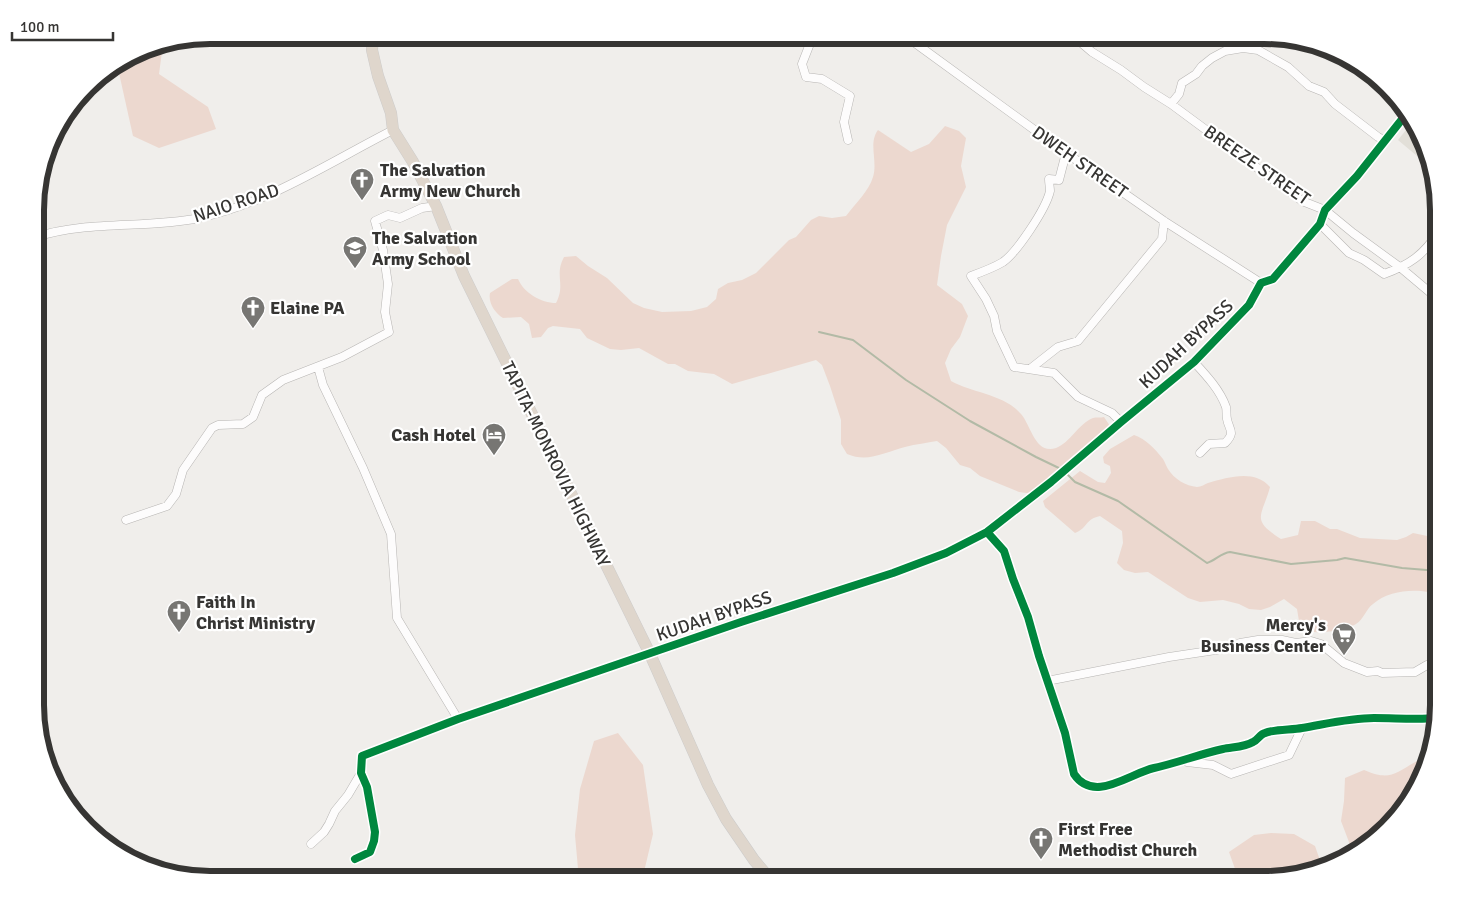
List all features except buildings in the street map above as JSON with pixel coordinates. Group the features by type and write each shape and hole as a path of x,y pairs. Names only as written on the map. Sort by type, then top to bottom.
{"highway":[{"name":"TAPITA-MONROVIA HIGHWAY","path":"372,44 378,76 391,113 393,130 413,162 436,206 464,276 650,654 712,794 748,852 764,871"}],"street":[{"path":"810,44 802,64 806,77 822,79 850,96 844,122 848,140"},
{"name":"DWEH STREET","path":"916,44 1066,153 1261,283"},
{"name":"BREEZE STREET","path":"1083,44 1171,104 1302,201 1325,210 1430,292"},
{"path":"1171,104 1179,94 1182,83 1196,74 1212,58 1225,51 1243,48 1258,50 1288,67 1309,86 1324,92 1335,104 1384,140"},
{"name":"KUDAH BYPASS","path":"361,773 362,756 458,719 741,622 910,567 946,553 987,532 1062,473 1194,362 1249,305 1261,283 1273,279 1320,224 1325,210 1358,176 1403,118"},
{"name":"NAIO ROAD","path":"44,235 71,229 174,221 201,217 259,199 393,130"},
{"path":"1066,153 1059,180 1049,179 1050,190 1030,230 1004,261 971,276 986,299 994,316 997,331 1014,367 1054,373 1078,397 1112,413 1121,422"},
{"path":"126,520 167,506 176,494 183,470 212,428 218,425 243,424 253,416 262,395 283,380 342,357 389,332 385,312 388,284 376,221 388,215 400,218 422,208 436,206"},
{"path":"1030,369 1058,348 1078,341 1162,239 1164,220"},
{"path":"1320,224 1349,253 1364,260 1384,274 1401,268 1420,256 1430,244"},
{"path":"1194,362 1220,395 1227,408 1227,420 1231,429 1230,438 1225,443 1209,444 1200,453"},
{"path":"318,367 323,385 359,460 391,534 397,618 458,719"},
{"path":"987,532 1004,551 1028,617 1038,656 1065,733 1074,774 1078,780 1087,784 1107,786 1121,782 1146,770 1182,762 1221,749 1254,742 1264,733 1372,718 1430,719"},
{"path":"1047,681 1169,657 1229,648 1240,643 1258,640 1282,640 1296,643 1311,641 1321,644 1344,663 1367,672 1378,671 1382,674 1415,672 1430,664"},
{"path":"1182,762 1213,765 1231,774 1241,772 1289,755 1302,728"},
{"path":"311,844 324,832 335,811 348,795 361,773"},
{"path":"356,859 370,852 375,832 367,787 361,773"}],"shaded area":[{"path":"162,51 159,74 208,107 216,129 159,148 133,136 119,71 136,61"},
{"path":"945,126 959,131 966,138 961,166 966,187 947,225 937,285 962,304 968,316 960,337 951,349 945,363 951,381 997,398 1014,407 1025,419 1038,443 1049,449 1056,448 1066,442 1083,424 1093,418 1104,417 1110,426 1107,434 1034,494 1019,492 980,476 970,468 960,465 946,448 937,441 909,446 876,456 862,457 847,454 841,444 841,420 830,386 822,365 816,360 732,384 714,374 688,371 675,364 668,364 639,348 610,349 587,338 580,329 553,326 548,328 541,337 532,338 529,324 521,317 503,318 495,311 491,304 490,293 512,279 518,279 524,289 539,299 556,303 560,290 561,264 564,257 576,256 607,278 633,303 644,308 662,312 691,311 707,307 716,299 718,289 728,283 742,280 756,273 789,240 796,237 811,220 819,216 832,218 846,216 865,192 873,177 873,146 878,130 911,152 929,144"},
{"path":"1408,127 1423,161 1398,140"},
{"path":"1134,435 1142,439 1157,452 1174,476 1193,486 1198,487 1241,476 1249,476 1264,481 1270,487 1262,511 1262,522 1265,527 1281,539 1298,535 1301,521 1315,521 1330,529 1337,529 1360,538 1397,540 1413,533 1430,537 1430,595 1428,592 1407,591 1386,596 1373,604 1356,624 1334,631 1315,632 1299,621 1297,609 1284,599 1261,610 1249,609 1223,600 1200,602 1188,598 1148,572 1135,573 1124,570 1117,563 1123,543 1122,531 1100,516 1089,521 1082,529 1075,533 1045,507 1043,501 1080,471 1098,482 1105,483 1111,473 1110,466 1104,463 1103,457 1110,449"},
{"path":"618,733 643,765 653,834 644,871 578,871 575,835 580,789 594,741"},
{"path":"1417,761 1420,762 1402,798 1389,815 1366,837 1351,847 1341,821 1345,778 1364,770 1386,775 1403,769"},
{"path":"1271,833 1294,834 1315,846 1320,862 1308,866 1276,871 1236,871 1229,852 1254,835"}],"waterway":[{"path":"819,332 853,340 906,380 970,421 1063,470"},
{"path":"1066,473 1075,482 1118,501 1207,563 1230,552 1291,564 1345,558 1402,568 1430,570"}],"cycle path":[{"path":"355,859 370,852 375,832 367,787 361,773 362,756 458,719 741,622 893,573 946,553 987,532 1051,482 1194,362 1249,305 1261,283 1273,279 1320,224 1325,210 1357,176 1403,118"},
{"path":"987,532 1004,551 1028,617 1065,733 1074,774 1082,783 1102,787 1154,768 1214,751 1246,745 1255,741 1263,734 1273,731 1298,729 1365,718 1430,718"}],"place":[{"name":"The Salvation Army New Church","path":"362,201"},
{"name":"The Salvation Army School","path":"355,269"},
{"name":"Elaine PA","path":"253,329"},
{"name":"Cash Hotel","path":"494,456"},
{"name":"Faith In Christ Ministry","path":"179,633"},
{"name":"Mercy's Business Center","path":"1344,656"},
{"name":"First Free Methodist Church","path":"1041,860"}]}
